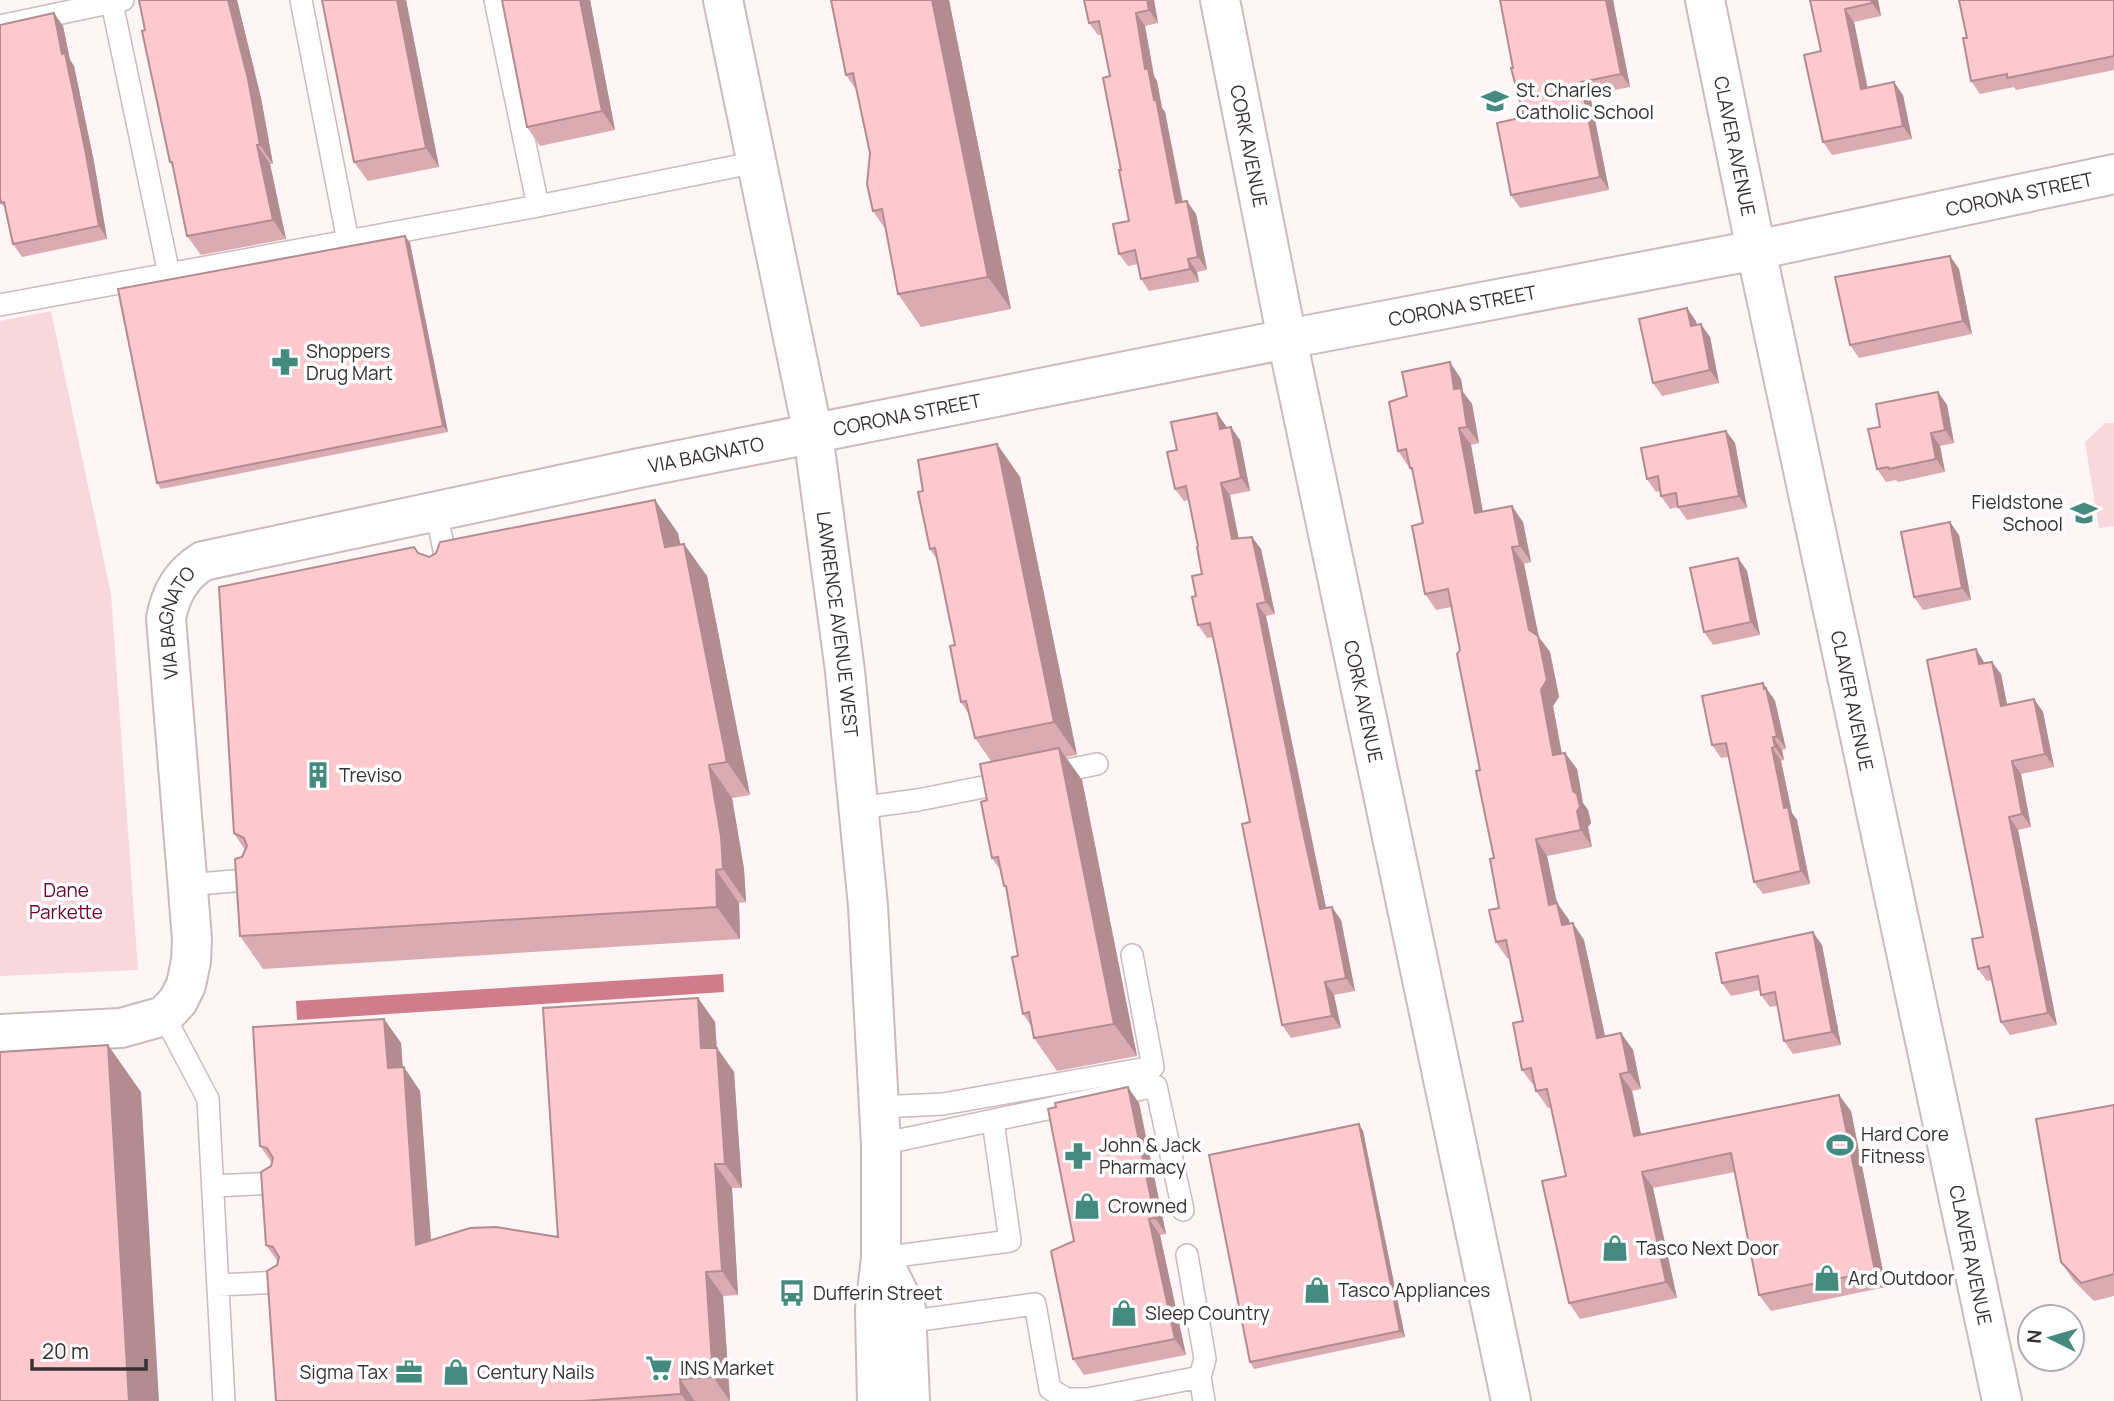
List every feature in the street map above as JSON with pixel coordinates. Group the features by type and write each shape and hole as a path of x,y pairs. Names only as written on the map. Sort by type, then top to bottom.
{"street":[{"name":"LAWRENCE AVENUE WEST","path":"723,0 813,434 845,671 867,906 880,1125 881,1258 876,1310 877,1401"},
{"name":"CORK AVENUE","path":"1220,0 1287,339 1511,1401"},
{"name":"CLAVER AVENUE","path":"1705,0 1756,250 2003,1401"},
{"name":"CORONA STREET","path":"813,434 1287,339 1756,250 2114,174"},
{"name":"VIA BAGNATO","path":"164,1016 178,1001 186,985 191,961 192,939 166,618 169,603 181,580 191,569 203,561 217,557 813,434"},
{"path":"0,1034 121,1028 164,1016"},
{"name":"LAWRENCE AVENUE WEST","path":"881,1258 906,1308 910,1401"}],"lane":[{"path":"301,0 348,241"},
{"path":"495,0 538,206"},
{"path":"0,26 119,1 169,274"},
{"path":"0,305 538,206 757,162"},
{"path":"436,510 450,578"},
{"path":"858,808 918,800 1097,764"},
{"path":"187,885 257,879"},
{"path":"880,1125 943,1104 1153,1067 1132,955"},
{"path":"164,1016 208,1099 225,1401"},
{"path":"880,1125 993,1121 1156,1086 1183,1210"},
{"path":"881,1258 1010,1241 993,1121"},
{"path":"213,1186 277,1183"},
{"path":"1187,1255 1205,1359 1200,1377 1204,1401"},
{"path":"218,1285 283,1282"},
{"path":"906,1322 1035,1304 1050,1389 1067,1399 1088,1399 1200,1377"}],"green space":[{"name":"Dane Parkette","path":"51,311 111,594 138,970 0,976 0,321"},
{"path":"2105,423 2114,423 2114,526 2099,528 2085,442"}],"shaded area":[{"path":"723,974 724,992 297,1020 296,1001"}],"building":[{"path":"139,0 228,0 248,79 260,145 257,145 273,220 187,236 142,31 145,30"},
{"path":"322,0 397,0 426,148 354,162"},
{"path":"502,0 580,0 602,111 527,127"},
{"path":"831,0 932,0 988,277 898,294 882,209 873,211 867,184 870,153 853,73 846,75"},
{"path":"1084,0 1147,0 1149,10 1136,13 1145,69 1148,68 1154,100 1156,99 1176,203 1187,201 1198,257 1188,259 1190,269 1141,279 1135,250 1119,254 1113,224 1129,221 1103,78 1110,76 1099,21 1089,23"},
{"name":"St. Charles Catholic School","path":"1500,0 1606,0 1621,74 1581,82 1600,177 1511,195 1497,123 1524,117 1511,68"},
{"path":"1810,0 1871,0 1872,3 1845,9 1861,89 1894,82 1903,126 1823,142 1804,55 1821,51"},
{"path":"1959,0 2114,0 2114,56 2007,78 2007,74 1971,81 1963,38 1967,38"},
{"path":"54,13 62,54 65,53 99,226 13,244 4,202 1,203 0,197 0,25"},
{"name":"Shoppers Drug Mart","path":"405,236 443,426 157,483 118,289"},
{"path":"1950,256 1963,321 1850,345 1835,277"},
{"path":"1687,308 1691,326 1701,324 1710,370 1653,383 1639,319"},
{"path":"1450,362 1454,389 1461,388 1467,427 1459,428 1475,513 1512,506 1520,546 1512,547 1529,630 1538,636 1547,680 1541,690 1553,755 1565,753 1573,791 1577,794 1580,807 1577,811 1581,830 1536,839 1549,905 1557,903 1562,925 1573,923 1597,1038 1621,1033 1629,1072 1620,1074 1634,1136 1839,1095 1875,1271 1759,1295 1731,1153 1642,1172 1666,1282 1569,1303 1542,1181 1566,1176 1547,1089 1536,1091 1531,1068 1522,1070 1513,1023 1523,1021 1506,940 1496,942 1489,910 1499,908 1490,859 1494,858 1476,771 1480,770 1457,654 1460,650 1448,589 1425,594 1412,526 1423,523 1406,449 1398,451 1389,402 1407,396 1402,372"},
{"path":"1938,392 1945,430 1931,433 1936,459 1877,469 1868,429 1880,427 1876,404"},
{"path":"1217,413 1220,429 1231,427 1241,478 1221,483 1232,539 1252,537 1266,602 1257,604 1302,827 1320,909 1332,907 1346,978 1325,982 1332,1016 1282,1025 1242,824 1250,822 1219,665 1210,623 1198,625 1192,597 1196,596 1192,576 1202,574 1186,486 1175,489 1167,452 1177,450 1171,422"},
{"path":"1726,431 1739,496 1678,507 1676,493 1661,496 1658,476 1647,479 1641,448"},
{"path":"997,444 1054,722 975,738 966,701 961,702 950,646 955,645 935,548 930,549 918,492 923,491 918,460"},
{"path":"655,500 665,547 684,544 727,762 709,765 721,836 723,869 716,870 717,907 240,936 235,859 242,857 247,846 244,838 234,833 219,587 414,547 418,553 429,557 436,553 440,542"},
{"path":"1950,522 1962,588 1914,597 1901,532"},
{"path":"1738,558 1751,622 1704,632 1690,568"},
{"path":"1976,649 1979,664 1992,662 2001,706 2034,699 2045,754 2012,761 2022,814 2009,817 2048,1013 2001,1022 1989,966 1978,969 1972,939 1983,937 1927,660"},
{"path":"1763,683 1777,737 1773,737 1775,747 1772,748 1784,808 1788,807 1801,871 1754,882 1726,743 1712,745 1702,696"},
{"path":"1059,748 1114,1024 1034,1038 1029,1012 1023,1014 1012,957 1018,956 1006,886 998,857 992,858 981,802 987,800 980,764"},
{"path":"1813,932 1832,1032 1784,1041 1775,992 1761,995 1758,976 1722,983 1716,953"},
{"path":"698,998 701,1048 717,1048 725,1164 715,1164 722,1271 706,1272 713,1377 680,1379 681,1394 582,1401 276,1401 267,1271 277,1265 279,1257 273,1247 266,1245 261,1172 271,1166 273,1158 267,1148 260,1146 253,1027 384,1019 388,1068 404,1067 416,1245 470,1228 496,1227 558,1237 543,1008"},
{"path":"108,1045 129,1401 0,1401 0,1052"},
{"path":"1128,1087 1155,1218 1149,1219 1175,1339 1073,1359 1051,1251 1074,1241 1048,1109 1056,1107 1055,1103"},
{"path":"2114,1105 2114,1274 2081,1283 2061,1262 2036,1119"},
{"name":"Tasco Appliances","path":"1359,1124 1400,1331 1250,1362 1209,1155"}],"place":[{"name":"St. Charles Catholic School","path":"1495,101"},
{"name":"Shoppers Drug Mart","path":"285,362"},
{"name":"Fieldstone School","path":"2084,513"},
{"name":"Treviso","path":"318,775"},
{"name":"Hard Core Fitness","path":"1840,1145"},
{"name":"John & Jack Pharmacy","path":"1078,1156"},
{"name":"Crowned","path":"1087,1206"},
{"name":"Tasco Next Door","path":"1615,1248"},
{"name":"Ard Outdoor","path":"1827,1278"},
{"name":"Tasco Appliances","path":"1317,1290"},
{"name":"Dufferin Street","path":"792,1293"},
{"name":"Sleep Country","path":"1124,1313"},
{"name":"INS Market","path":"659,1368"},
{"name":"Sigma Tax","path":"409,1372"},
{"name":"Century Nails","path":"456,1372"}]}
